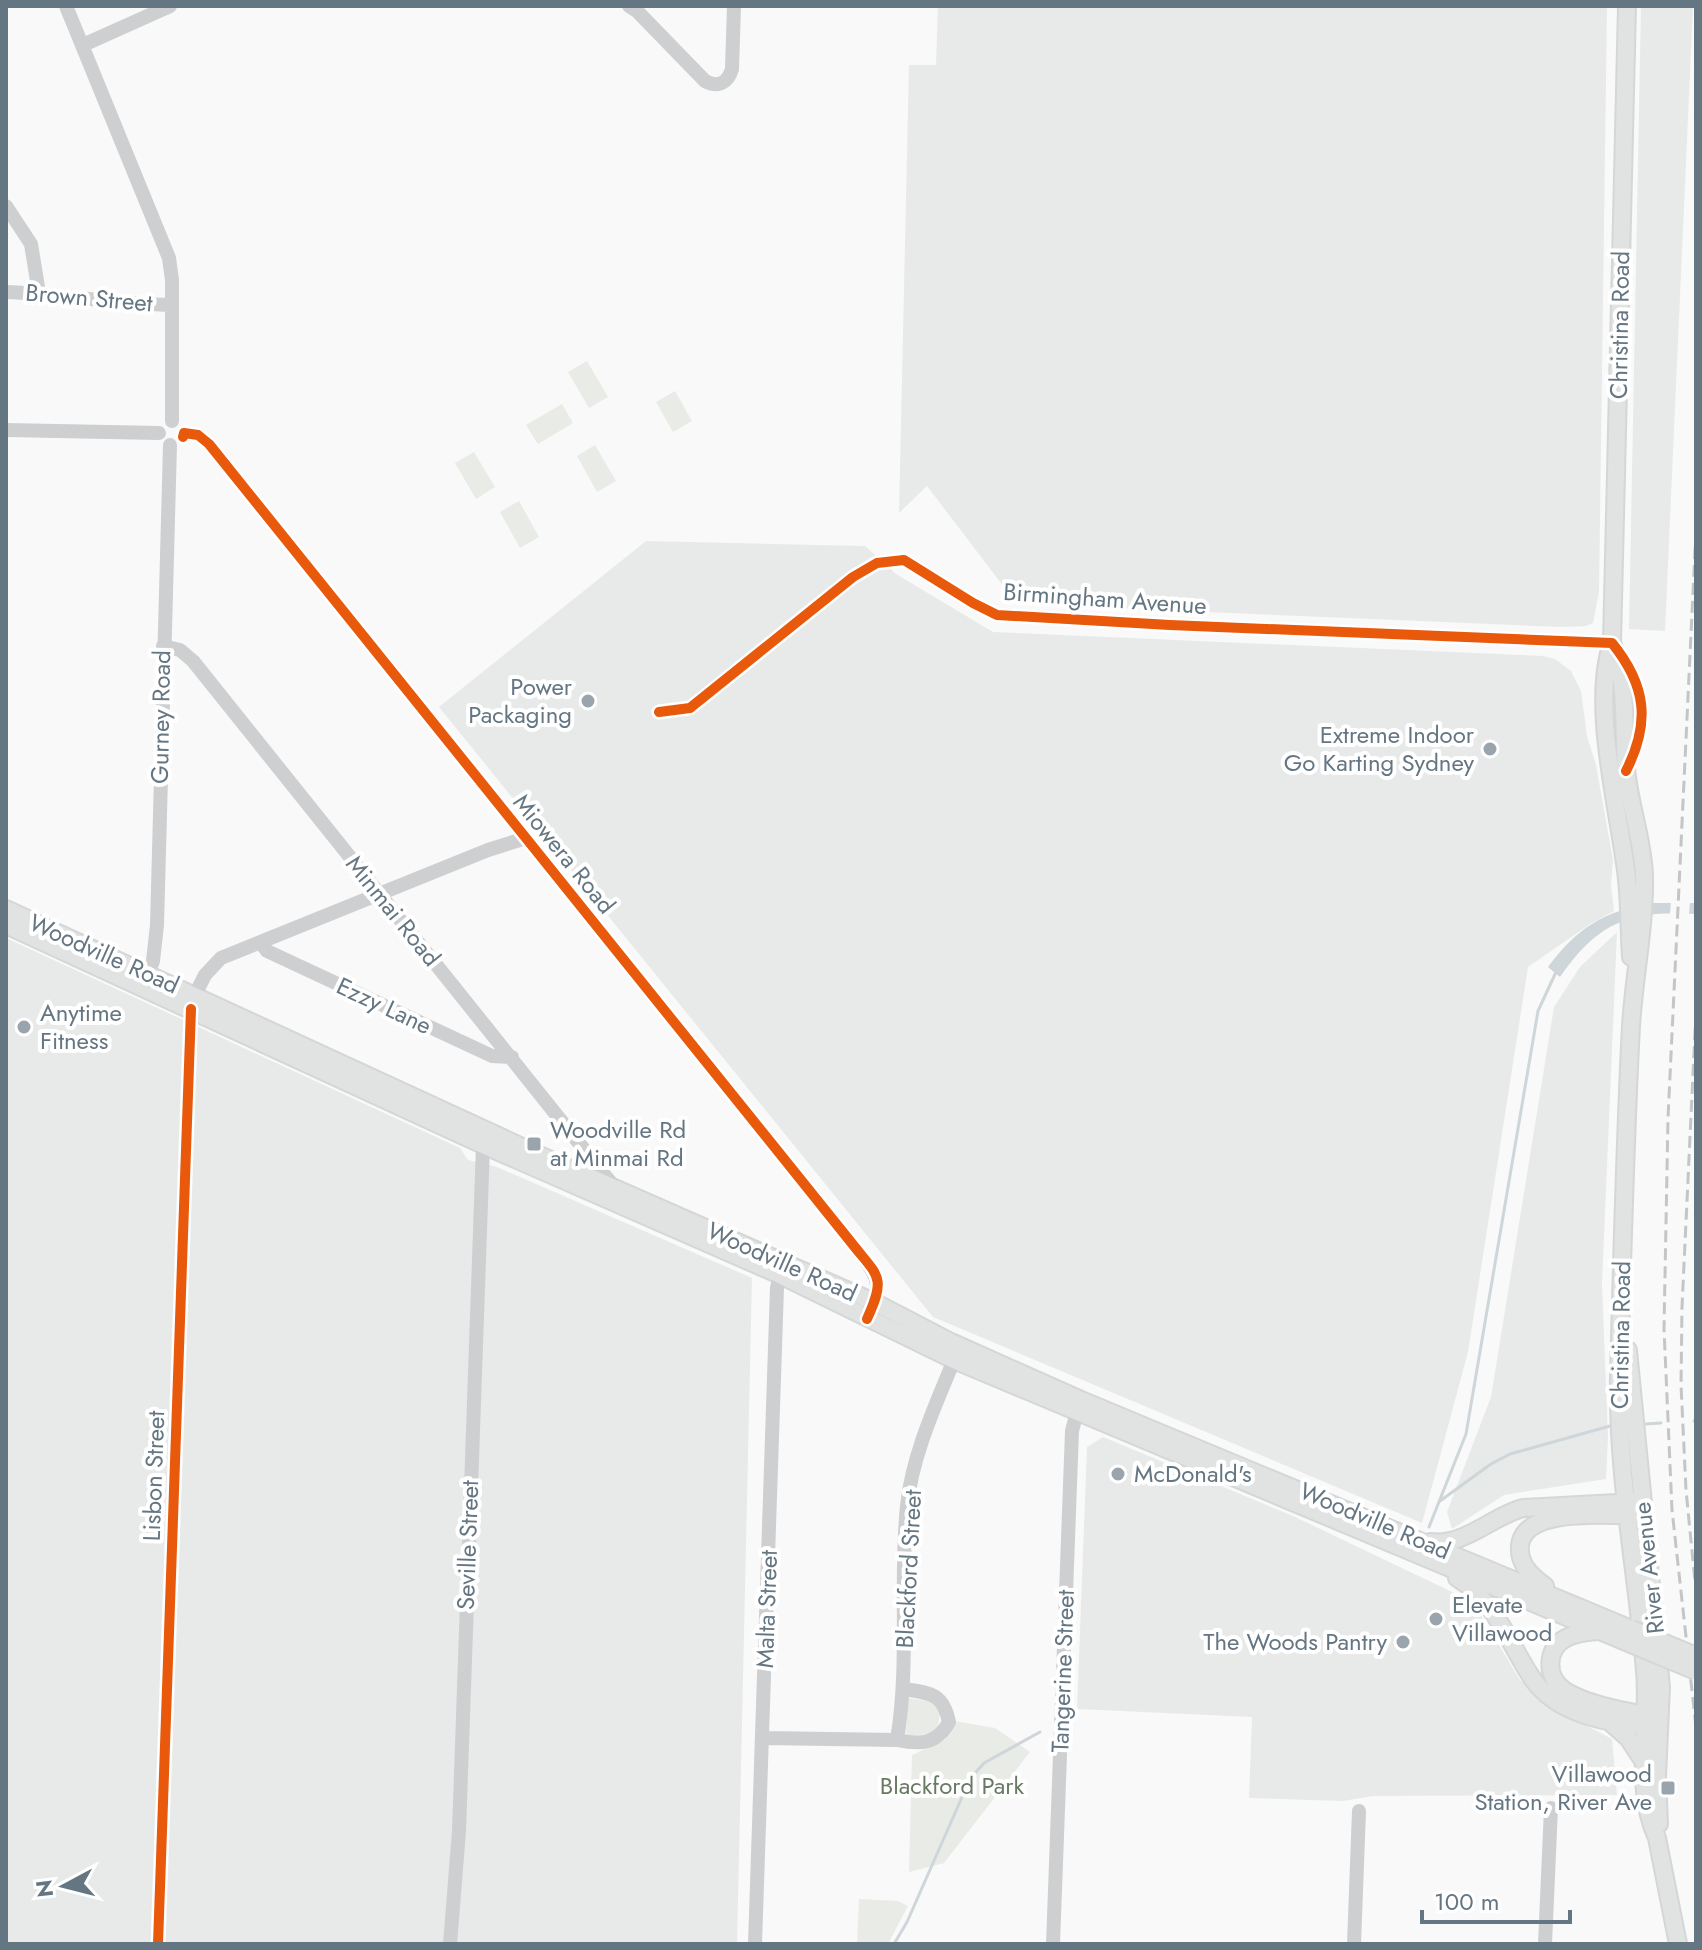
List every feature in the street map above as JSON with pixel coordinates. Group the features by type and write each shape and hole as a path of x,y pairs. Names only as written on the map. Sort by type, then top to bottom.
{"main road":[{"name":"Christina Road","path":"1627,6 1612,643 1605,663 1610,760 1627,876 1636,902"},
{"name":"Christina Road","path":"1612,643 1620,662 1626,771 1644,874 1636,902 1619,1380 1634,1508 1645,1673"},
{"name":"Woodville Road","path":"6,909 193,1002 876,1303 1078,1406"},
{"name":"Woodville Road","path":"6,925 145,980"},
{"name":"Woodville Road","path":"193,1002 483,1145 780,1275 954,1360 1078,1406 1421,1549 1598,1630 1696,1656"},
{"path":"1421,1549 1458,1539 1511,1511 1523,1508 1634,1508"},
{"path":"1566,1601 1540,1583 1525,1567 1520,1549 1526,1532 1550,1518 1634,1508"},
{"name":"River Avenue","path":"1634,1508 1660,1672 1654,1722 1644,1763 1648,1817 1657,1838 1678,1944"},
{"name":"Woodville Road","path":"1421,1549 1566,1601 1696,1671"},
{"path":"1421,1549 1487,1603 1530,1676 1550,1698 1565,1707 1612,1724 1628,1738 1644,1763"},
{"path":"1598,1630 1563,1639 1552,1653 1550,1669 1553,1679 1567,1692 1654,1722"},
{"path":"1609,1706 1625,1702 1635,1695 1645,1673"},
{"name":"River Avenue","path":"1645,1673 1658,1765 1657,1838"},
{"path":"1612,1724 1654,1722"}],"street":[{"path":"66,6 169,258 172,421"},
{"path":"83,45 170,6"},
{"path":"636,8 705,81 718,85 730,77 734,6"},
{"path":"6,206 31,244 39,293"},
{"name":"Brown Street","path":"6,292 123,304 172,305"},
{"path":"172,421 179,423 184,433 178,444 170,445 163,442 159,433 164,423 172,421"},
{"path":"6,430 159,433"},
{"name":"Miowera Road","path":"184,433 198,435 209,444 878,1277 876,1303"},
{"name":"Gurney Road","path":"145,980 153,961 157,925 170,445"},
{"name":"Birmingham Avenue","path":"659,712 690,708 853,577 877,563 904,560 997,615 1612,643"},
{"name":"Minmai Road","path":"163,646 180,650 193,661 615,1188"},
{"path":"193,1002 205,975 221,958 488,850 526,838"},
{"name":"Ezzy Lane","path":"261,943 267,951 492,1056 512,1057"},
{"name":"Lisbon Street","path":"158,1944 193,1002"},
{"name":"Seville Street","path":"450,1944 459,1831 483,1145"},
{"name":"Malta Street","path":"755,1944 777,1288 780,1275"},
{"path":"867,1319 876,1303"},
{"name":"Blackford Street","path":"897,1740 904,1689 907,1504 923,1437 954,1360"},
{"name":"Tangerine Street","path":"1053,1944 1070,1472 1072,1431 1078,1406"},
{"path":"763,1738 897,1740 915,1744 932,1740 943,1733 949,1722 946,1706 936,1696 904,1689"},
{"path":"1545,1944 1551,1808"},
{"path":"1354,1944 1359,1811"}],"shaded area":[{"path":"938,6 1607,6 1599,592 1593,623 1561,627 1017,604 927,486 899,513 909,65 936,65"},
{"path":"1641,6 1693,6 1665,631 1629,629"},
{"path":"646,541 865,546 896,574 993,632 1543,656 1555,659 1571,671 1581,691 1587,736 1596,765 1613,860 1611,885 1614,911 1528,967 1468,1352 1422,1523 933,1317 439,707"},
{"path":"1652,903 1696,903 1696,914 1652,914 1618,923 1588,943 1560,977 1548,967 1570,942 1593,923 1620,911"},
{"path":"1617,932 1602,1284 1608,1438 1606,1479 1504,1495 1452,1529 1447,1512 1491,1397 1554,1007 1580,967"},
{"path":"6,938 460,1148 468,1160 497,1167 752,1278 737,1944 6,1944"},
{"path":"1103,1437 1293,1516 1473,1602 1520,1680 1556,1710 1612,1739 1617,1795 1373,1796 1343,1801 1249,1798 1252,1717 1077,1709 1087,1447"}],"green space":[{"path":"587,361 608,397 589,408 568,372"},
{"path":"675,391 692,421 673,432 656,402"},
{"path":"562,404 573,423 538,444 526,425"},
{"path":"595,445 616,481 597,492 577,456"},
{"path":"474,452 495,487 476,499 455,463"},
{"path":"519,501 539,537 520,548 500,512"},
{"path":"908,1698 933,1702 940,1713 938,1727 930,1734 906,1736"},
{"name":"Blackford Park","path":"954,1721 995,1728 1030,1752 944,1863 909,1872 912,1755 945,1740"},
{"path":"859,1899 898,1901 908,1906 888,1944 857,1944"}],"pier":[{"path":"1671,900 1690,901 1689,915 1670,914"}],"waterway":[{"path":"1429,1527 1466,1434 1538,1011 1556,972"},
{"path":"1646,1424 1661,1423"},
{"path":"1440,1501 1510,1454 1610,1426"},
{"path":"894,1944 907,1922 970,1779 984,1763 1040,1732"}],"railway":[{"path":"1696,529 1668,1118 1664,1329 1672,1510 1696,1727"},
{"path":"1696,1010 1681,1385 1686,1490 1696,1592"}],"cycle path":[{"path":"183,437 184,433 198,435 209,444 867,1262 878,1284 867,1319"},
{"path":"659,712 690,708 853,577 877,563 904,560 997,615 1612,643 1632,674 1641,704 1639,736 1626,771"},
{"path":"158,1944 191,1009"}],"place":[{"name":"Power Packaging","path":"588,701"},
{"name":"Extreme Indoor Go Karting Sydney","path":"1490,749"},
{"name":"Anytime Fitness","path":"24,1027"},
{"name":"Woodville Rd at Minmai Rd","path":"534,1144"},
{"name":"McDonald's","path":"1118,1474"},
{"name":"Elevate Villawood","path":"1436,1619"},
{"name":"The Woods Pantry","path":"1403,1642"},
{"name":"Villawood Station, River Ave","path":"1668,1788"}]}
